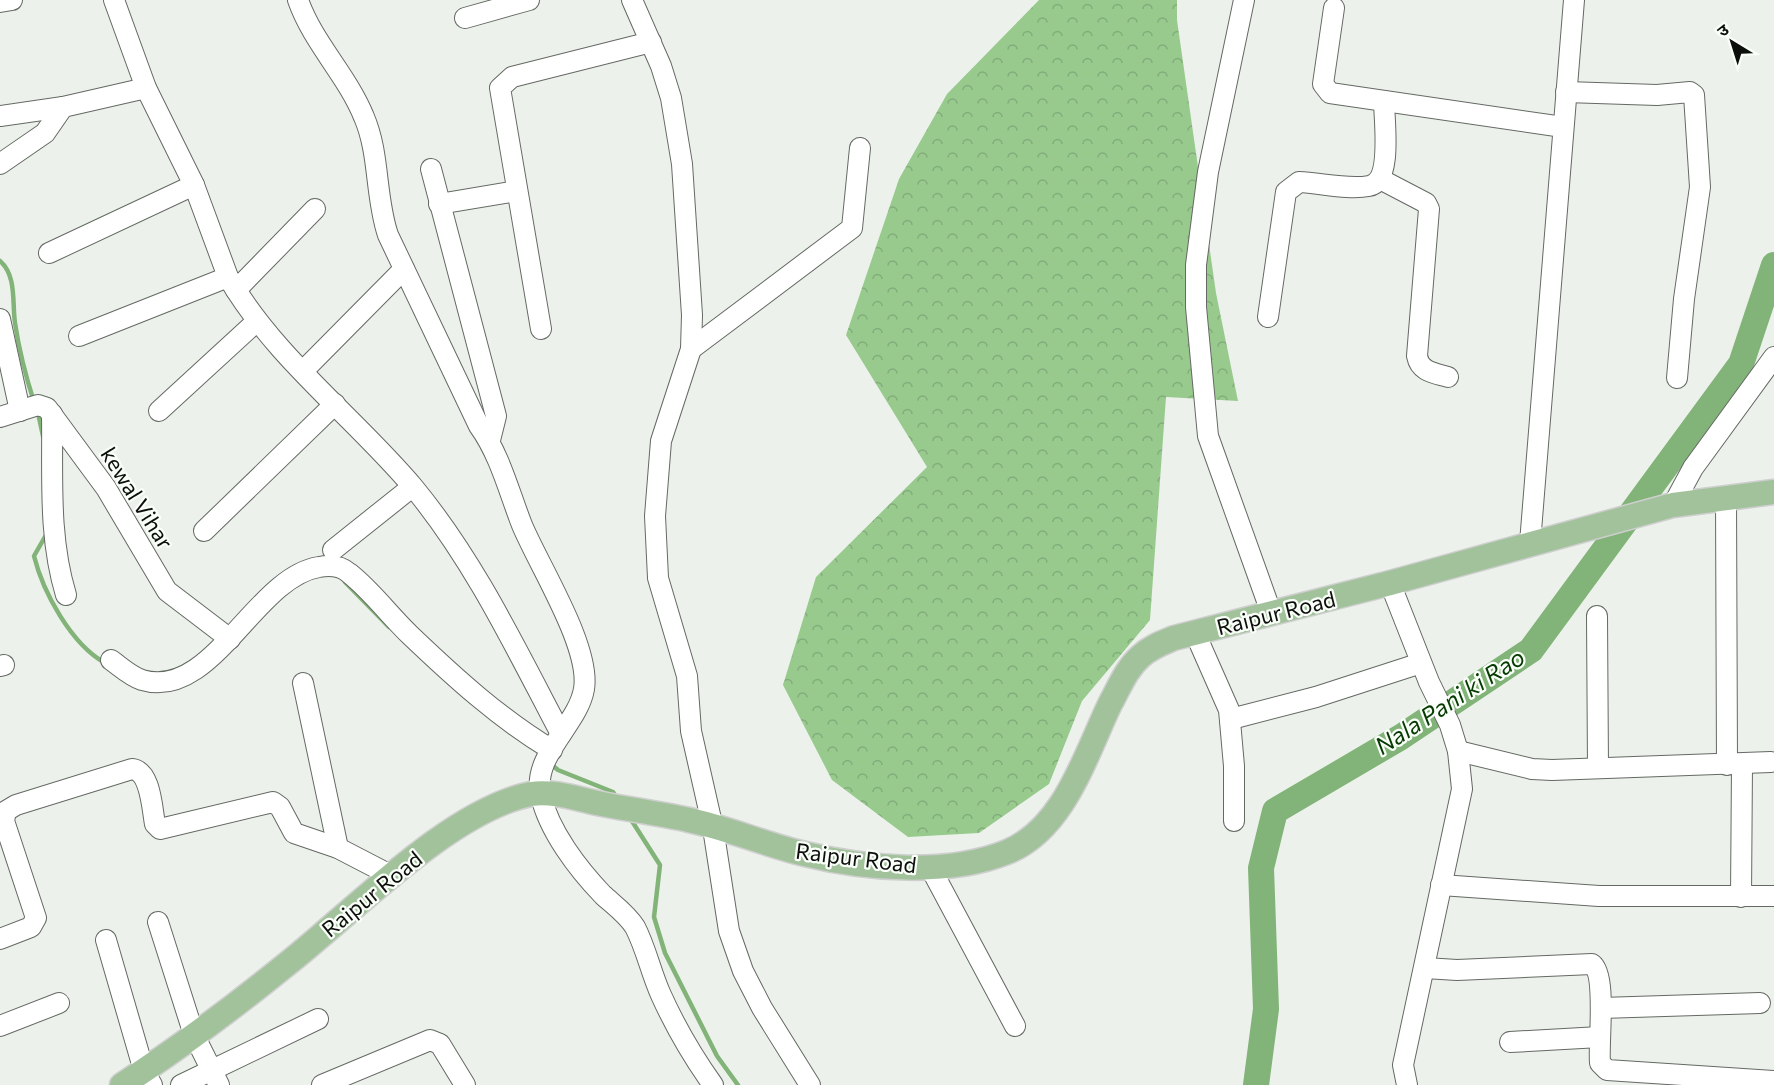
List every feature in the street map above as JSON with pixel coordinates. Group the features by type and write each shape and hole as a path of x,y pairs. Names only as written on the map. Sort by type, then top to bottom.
{"main road":[{"name":"Raipur Road","path":"122,1085 148,1078 194,1035 288,964 392,876 445,836 488,810 514,799 540,793 579,800 703,824 807,855 885,866 930,867 971,863 1006,852 1027,842 1047,825 1062,804 1131,667 1152,647 1195,633 1272,615 1667,507 1726,496 1774,492"}],"street":[{"path":"0,2 12,0"},
{"path":"114,0 146,88 194,185 232,284 257,321 412,486 468,560 551,752"},
{"path":"298,0 312,31 364,117 375,156 384,222 479,426 489,440 523,527 565,614 584,665 584,686 580,707 551,752 540,793 550,819 583,872 635,928 661,996 687,1046 713,1085"},
{"path":"465,18 529,0"},
{"path":"633,0 671,98 682,164 689,241 692,349 660,441 655,516 658,578 687,676 691,731 703,824 729,931 762,1008 810,1085"},
{"path":"1244,0 1208,172 1196,265 1196,307 1208,436 1272,615"},
{"path":"1530,543 1574,0"},
{"path":"1334,8 1325,87 1330,93 1563,128"},
{"path":"541,329 499,93 501,84 512,76 651,42"},
{"path":"0,116 63,107 146,88"},
{"path":"1566,92 1657,95 1690,92 1694,95 1700,188 1684,299 1677,378"},
{"path":"1268,317 1284,202 1289,187 1299,182 1368,186 1380,179 1384,168 1384,101"},
{"path":"0,164 45,134 63,107"},
{"path":"692,349 852,228 860,148"},
{"path":"430,169 495,416 489,440"},
{"path":"1380,179 1426,203 1429,209 1417,356 1419,364 1425,370 1448,377"},
{"path":"49,253 194,185"},
{"path":"439,204 517,191"},
{"path":"79,336 232,284 315,209"},
{"path":"304,370 404,269"},
{"path":"0,319 35,409 55,550 66,595"},
{"path":"159,411 257,321"},
{"path":"1667,507 1774,357"},
{"path":"204,531 335,404"},
{"path":"0,417 35,409"},
{"name":"kewal Vihar","path":"35,409 106,488 167,591 230,639"},
{"path":"333,550 412,486"},
{"path":"1726,496 1741,897"},
{"path":"111,660 142,680 168,680 200,666 230,639 266,599 290,579 320,567 343,569 410,635 489,705 551,752"},
{"path":"1390,583 1429,682 1450,725 1458,751 1461,799 1403,1065 1403,1083"},
{"path":"1597,616 1598,768"},
{"path":"1195,633 1227,704 1231,719 1234,820"},
{"path":"1231,719 1316,697 1421,663"},
{"path":"303,683 338,848"},
{"path":"1458,751 1532,769 1771,762"},
{"path":"0,939 31,927 36,918 4,821 6,811 132,769 138,770 144,777 155,824 160,829 273,802 281,808 294,833 338,848 392,876"},
{"path":"930,867 1015,1026"},
{"path":"1441,885 1599,896 1774,896"},
{"path":"158,922 194,1035 215,1078"},
{"path":"106,940 148,1078"},
{"path":"1425,968 1457,970 1592,964 1598,973 1601,1008 1600,1063 1607,1070 1774,1081"},
{"path":"0,1026 59,1003"},
{"path":"1601,1008 1760,1003"},
{"path":"181,1085 215,1078 318,1019"},
{"path":"1510,1042 1600,1037"},
{"path":"322,1085 430,1040 440,1044 465,1085"}],"green space":[{"path":"1039,0 1177,0 1177,20 1216,293 1238,401 1166,397 1150,620 1082,701 1049,784 979,833 908,837 832,780 783,685 816,577 927,467 846,335 899,179 947,94"}],"waterway":[{"path":"0,261 9,274 13,290 15,323 34,402"},
{"name":"Nala Pani ki Rao","path":"1256,1085 1266,1009 1261,868 1275,811 1401,737 1531,650 1741,364 1774,265"},
{"path":"38,413 43,436"},
{"path":"46,535 34,556 51,601 81,643 105,663"},
{"path":"345,582 389,627"},
{"path":"551,764 558,770 613,792 617,798"},
{"path":"630,818 660,865 654,917 665,953 717,1056 738,1085"}]}
